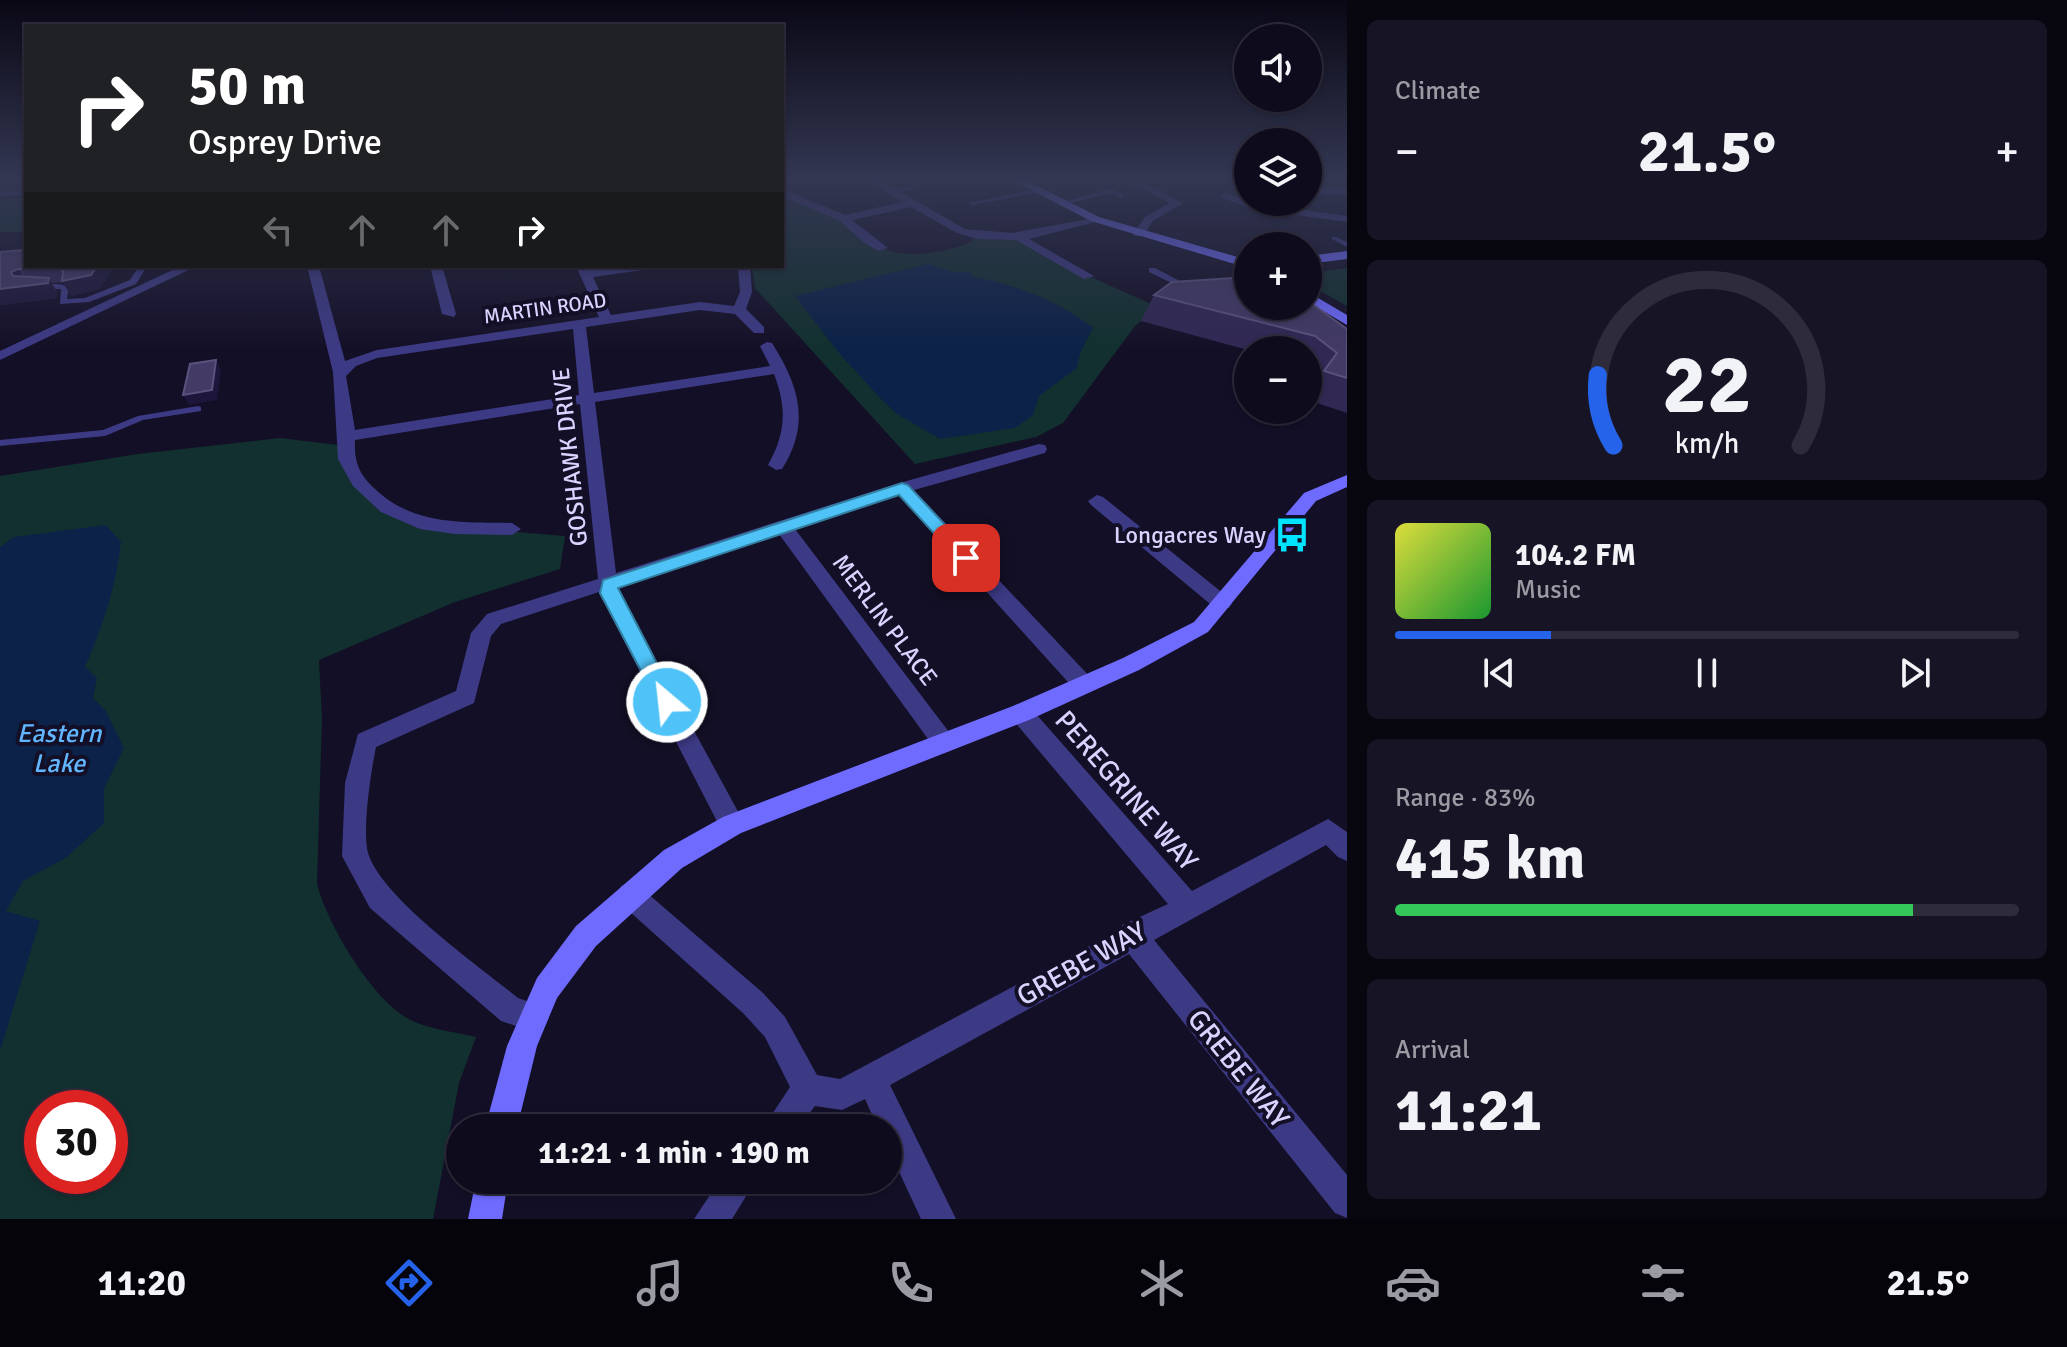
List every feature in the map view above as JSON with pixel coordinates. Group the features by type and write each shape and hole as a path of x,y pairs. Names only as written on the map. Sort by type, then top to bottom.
{"main road":[{"path":"1149,237 1234,260"},
{"path":"1322,258 1347,255"},
{"path":"1322,307 1339,321"},
{"path":"505,1114 522,1046 547,988 586,936 673,859 732,825 1021,713 1201,627 1310,497 1347,480"},
{"path":"485,1219 489,1194"}],"street":[{"path":"864,237 882,248"},
{"path":"988,237 1029,237"},
{"path":"1021,239 1088,276"},
{"path":"0,356 187,268"},
{"path":"437,268 449,314"},
{"path":"607,320 584,270 614,268"},
{"path":"744,268 746,292 739,310 759,330"},
{"path":"314,272 341,373 347,436 345,452 349,466 361,485 392,514 427,525 512,529"},
{"path":"1179,301 1205,298"},
{"name":"MARTIN ROAD","path":"341,373 356,358 700,306 739,310"},
{"name":"GOSHAWK DRIVE","path":"579,324 609,593 732,825"},
{"path":"767,346 791,400 792,434 776,465"},
{"path":"347,436 779,369"},
{"path":"534,1017 511,1011 379,899 355,856 361,754 366,741 466,697 481,633 494,619 902,488 1039,449"},
{"path":"902,488 1084,685"},
{"path":"1097,501 1222,603"},
{"name":"MERLIN PLACE","path":"784,527 944,743"},
{"name":"PEREGRINE WAY","path":"1021,713 1187,906"},
{"name":"GREBE WAY","path":"808,1089 842,1095 1328,831 1347,849"},
{"path":"630,895 753,1003 775,1027 808,1089 789,1114"},
{"name":"GREBE WAY","path":"1132,935 1347,1201"},
{"path":"871,1079 939,1219"},
{"path":"711,1219 730,1194"}],"lane":[{"path":"1334,238 1347,245"},
{"path":"27,288 65,287 63,302 86,300 133,282 142,268"},
{"path":"1152,270 1175,279 1205,298"},
{"path":"0,443 105,433 141,418 198,409"}],"green space":[{"path":"784,237 869,237 890,251 913,254 950,249 971,242 972,237 996,237 1021,239 1066,266 1158,307 1135,326 1063,423 1036,437 915,464 755,288 752,268 784,268"},
{"path":"1347,268 1347,306 1322,292 1322,271"},
{"path":"280,438 346,446 349,466 413,523 565,536 560,569 455,602 319,660 322,718 317,883 322,900 355,962 384,1000 415,1022 476,1037 459,1083 453,1114 446,1114 446,1151 433,1219 0,1219 0,476 138,454"}],"water":[{"path":"928,264 954,272 970,272 971,276 1035,295 1065,309 1093,328 1080,353 1077,368 1039,396 1033,415 1015,428 940,439 897,414 839,353 795,296"},
{"name":"Eastern Lake","path":"106,525 121,542 119,559 108,606 85,667 97,678 93,698 106,711 124,748 104,789 104,823 67,857 23,881 6,911 40,921 0,1051 0,547 14,537"}],"building":[{"path":"24,250 24,268 58,268 18,269 11,272 13,276 49,278 48,283 0,289 0,252"},
{"path":"58,268 96,268 91,275 62,281 63,271"},
{"path":"1234,278 1234,315 1154,295 1172,282"},
{"path":"1322,311 1347,329 1347,378 1324,371 1337,353 1322,341 1322,336 1252,320 1322,320"},
{"path":"216,360 212,390 183,395 190,364"}],"place":[{"name":"Longacres Way","path":"1292,535"}],"route":[{"path":"667,702 609,593 609,584 902,488 966,558"}]}
